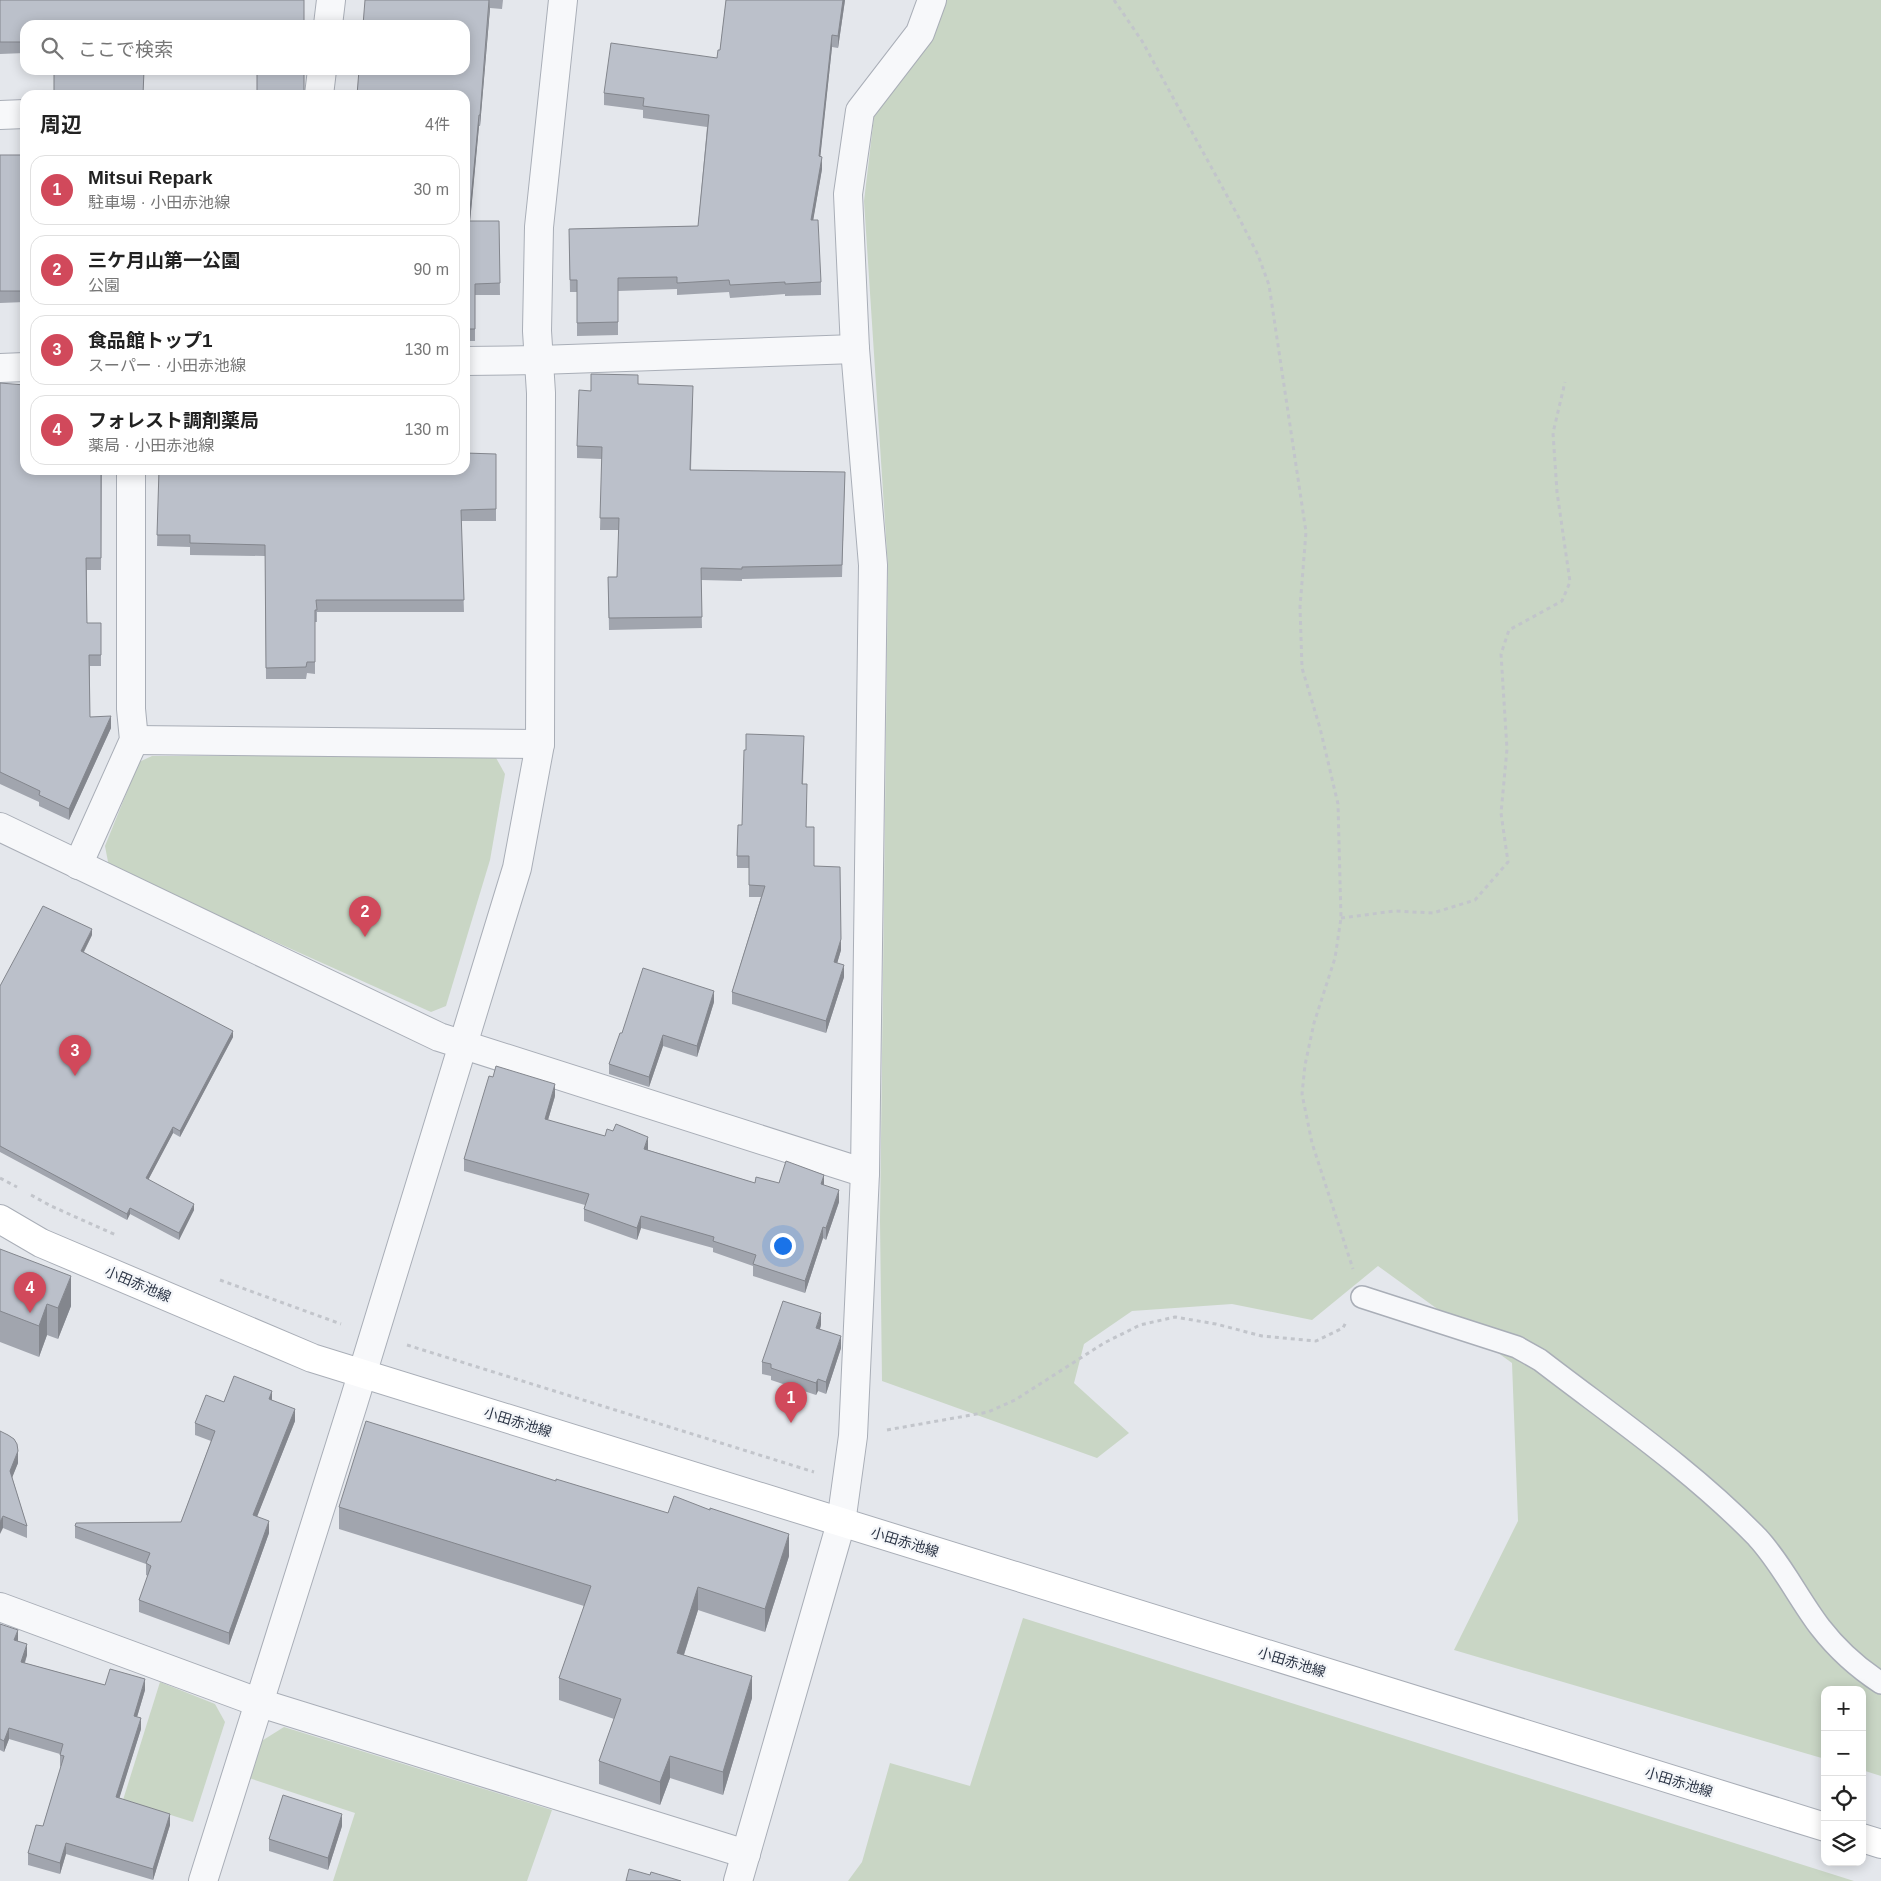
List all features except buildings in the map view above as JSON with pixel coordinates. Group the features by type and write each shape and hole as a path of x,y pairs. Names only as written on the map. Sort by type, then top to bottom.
{"street":[{"path":"328,20 330,0"},
{"path":"203,1881 363,1373 517,868 540,744 541,393 537,331 539,227 563,0"},
{"path":"738,1881 841,1522 853,1436 865,1174 873,564 855,349 848,194 860,111 920,33 932,0"},
{"path":"320,90 321,75"},
{"path":"0,114 20,114"},
{"path":"470,361 855,349"},
{"path":"0,368 20,367"},
{"path":"78,865 134,740 130,709 130,475"},
{"path":"134,740 540,744"},
{"path":"0,828 440,1038 865,1174"},
{"name":"小田赤池線","path":"0,1219 50,1247 312,1358 1821,1826"},
{"path":"0,1607 260,1703 746,1854"},
{"path":"1866,1839 1881,1844"}],"lane":[{"path":"1362,1297 1517,1348 1540,1360 1689,1474 1730,1509 1769,1550 1820,1627 1837,1647 1865,1672 1881,1683"}],"path":[{"path":"853,1436 988,1412 1015,1400 1104,1343 1140,1325 1174,1317 1216,1324 1262,1336 1316,1341 1343,1328 1362,1297 1312,1143 1302,1094 1305,1065 1314,1023 1335,958 1341,918 1338,804 1320,728 1302,668 1300,607 1306,532 1269,285 1258,255 1237,214 1142,41 1114,0"},
{"path":"1341,918 1395,911 1433,913 1475,900 1508,862 1501,813 1508,749 1501,654 1509,630 1562,601 1570,582 1557,492 1553,433 1565,382"},
{"path":"0,1178 50,1206 122,1238"},
{"path":"218,1278 260,1296 346,1326"},
{"path":"404,1344 819,1474"}],"green space":[{"path":"944,0 1881,0 1881,1776 1866,1771 1866,1686 1821,1686 1821,1758 1454,1650 1518,1521 1512,1363 1378,1266 1312,1320 1232,1304 1132,1311 1084,1344 1074,1383 1129,1433 1097,1458 882,1381 880,1221 888,568 864,201 874,117 932,38"},
{"path":"152,756 495,756 505,774 490,860 446,1006 431,1012 109,867 105,846 139,762"},
{"path":"1023,1618 1854,1881 848,1881 862,1862 890,1763 970,1786"},
{"path":"160,1682 215,1704 225,1722 193,1822 123,1800"},
{"path":"284,1727 552,1810 527,1881 333,1881 355,1813 249,1778 260,1742"}],"place":[{"name":"三ケ月山第一公園","path":"365,937"},
{"name":"食品館トップ1","path":"75,1076"},
{"name":"フォレスト調剤薬局","path":"30,1313"},
{"name":"Mitsui Repark","path":"791,1423"}]}
